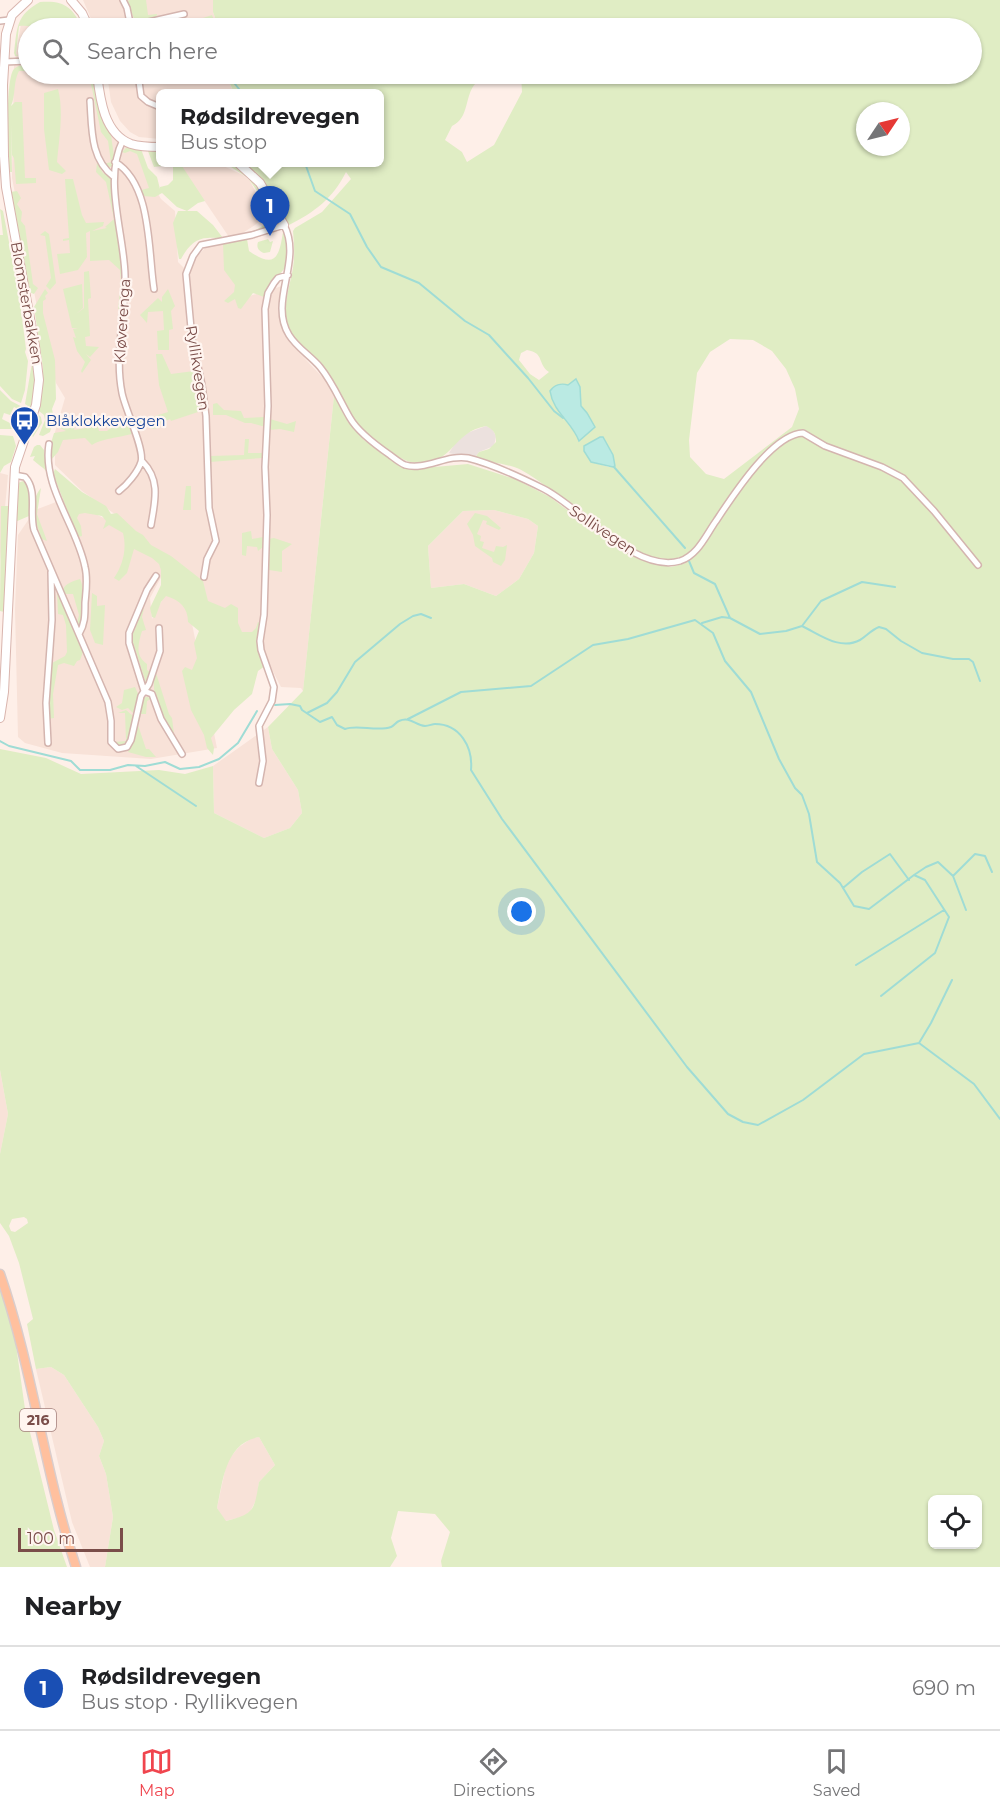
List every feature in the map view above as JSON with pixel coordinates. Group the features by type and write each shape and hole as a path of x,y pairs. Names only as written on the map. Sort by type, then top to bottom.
{"main road":[{"name":"216","path":"0,1274 15,1324 55,1498 76,1567"}],"street":[{"path":"0,21 9,20 16,10 28,0"},
{"path":"71,0 84,18"},
{"path":"123,0 128,18"},
{"path":"170,18 184,14"},
{"name":"Blomsterbakken","path":"0,718 5,683 15,475 18,456 36,405 39,369 3,188 4,62 9,20"},
{"path":"4,62 18,61"},
{"path":"99,84 106,118 114,133 123,140 141,146 156,147"},
{"path":"139,84 141,96 156,105"},
{"path":"90,101 96,154 103,168 114,177"},
{"name":"Kløverenga","path":"123,140 114,177 125,272 125,303 118,365 122,393 141,450 142,461 155,479 155,500 151,525"},
{"name":"Kløverenga","path":"116,162 129,174 142,198 154,289"},
{"path":"242,167 260,183 284,225 290,246 288,275 278,278 268,293 265,309 268,406 265,467 267,515 264,615 260,641 274,687 272,701 259,726 263,761 259,783"},
{"name":"Ryllikvegen","path":"204,577 207,559 216,544 216,536 208,508 207,430 186,274 193,256 201,245 252,235 284,225"},
{"name":"Sollivegen","path":"288,275 282,305 287,333 333,384 351,421 388,454 406,465 422,465 454,458 467,458 517,476 548,491 617,542 644,557 669,562 681,561 699,548 737,490 768,453 799,433 825,446 882,466 903,478 934,511 978,565"},
{"path":"49,444 47,455 51,476 85,565 86,619 79,634"},
{"path":"119,491 127,484 142,461"},
{"path":"15,475 25,477 32,486 32,523 108,702 111,742 118,749 123,749 129,744 135,717 160,651 159,628"},
{"path":"48,743 46,704 52,620 51,570"},
{"path":"144,691 129,643 129,633 147,590 156,576"},
{"path":"144,691 152,694 161,719 182,754"}],"shaded area":[{"path":"83,0 213,0 215,18 91,18"},
{"path":"18,42 18,84 93,84 105,132 138,151 161,199 175,211 178,262 185,269 205,248 229,237 178,167 226,167 250,181 267,214 255,225 224,245 240,299 282,286 280,316 290,343 326,381 334,396 303,691 301,688 281,687 267,660 241,633 185,589 217,748 151,759 62,753 25,743 18,737 15,609 18,535 35,510 64,499 110,521 166,568 150,598 152,619 178,571 119,517 82,491 55,465 55,432 65,398 56,383 37,307 12,178 14,65"},
{"path":"108,84 230,84 232,89 156,89 156,139 139,137 130,132 120,121 111,102"},
{"path":"486,426 492,429 496,436 494,446 479,452 474,459 449,453 458,439"},
{"path":"0,473 8,475 0,562"},
{"path":"494,510 528,519 538,526 534,553 519,579 496,596 464,584 431,588 428,546 463,511"},
{"path":"268,727 272,749 298,790 302,813 290,828 264,838 214,813 213,766"},
{"path":"0,1070 8,1114 0,1154"},
{"path":"51,1367 64,1375 98,1427 104,1441 99,1456 106,1474 113,1517 105,1567 90,1567 72,1522 36,1369"},
{"path":"259,1437 275,1465 259,1482 257,1498 250,1512 242,1517 225,1521 217,1508 227,1461 239,1447 252,1438"}],"green space":[{"path":"146,0 148,15 157,14 156,18 134,18 127,1"},
{"path":"213,0 1000,0 1000,1567 442,1567 441,1561 450,1532 435,1514 398,1511 391,1538 397,1556 390,1567 105,1567 113,1517 106,1474 99,1456 104,1441 98,1427 64,1375 51,1367 36,1369 27,1324 33,1319 19,1263 9,1236 0,1223 0,1154 8,1114 0,1070 0,749 46,758 81,774 159,770 185,774 213,766 214,813 264,838 290,828 302,813 298,790 272,749 268,727 303,691 334,396 348,422 364,440 398,465 412,469 468,464 515,479 550,497 632,556 671,567 686,563 689,555 668,559 647,555 603,531 541,482 523,471 474,459 479,452 489,449 496,442 494,432 486,426 466,435 438,459 416,463 391,453 365,432 350,413 329,374 293,336 286,315 286,301 294,263 293,231 322,212 351,179 346,172 329,197 307,215 289,225 263,183 247,167 384,167 384,89 232,89 230,84 475,84 462,118 452,126 445,140 462,152 467,162 494,145 522,92 522,84 982,84 982,18 215,18","holes":["730,339 753,340 772,351 786,369 795,389 799,409 792,427 724,479 706,474 690,457 689,440 697,373 710,352","527,350 539,356 543,366 549,372 539,380 530,374 519,360 521,353","576,380 580,387 581,406 590,418 580,440 571,425 568,385","603,437 613,455 609,467 591,462","494,510 528,519 538,526 534,553 519,579 496,596 464,584 431,588 428,546 463,511","24,1217 28,1223 15,1232 11,1231 9,1226 12,1219","259,1437 275,1465 259,1482 252,1509 243,1516 226,1521 217,1508 224,1475 232,1455 248,1441"]},
{"path":"40,2 55,2 67,6 77,18 22,18"},
{"path":"18,27 16,54 18,56 14,53"},
{"path":"18,67 11,106 15,102 22,102 25,178 36,178 36,183 16,184 11,124 12,172 9,172 9,87 14,69"},
{"path":"91,84 93,84 101,117 111,135 115,163 111,167 104,164 111,162 108,141 101,132"},
{"path":"58,89 61,116 57,162 66,171 62,174 49,170 44,129 44,93"},
{"path":"128,146 141,149 148,168 157,177 160,189 173,180 173,167 183,167 205,201 187,211 177,207 162,193 155,197 143,196 141,190 149,188 137,154 130,151 122,152"},
{"path":"148,151 156,151 156,167 154,167"},
{"path":"97,163 103,173 111,178 116,210 122,275 121,308 118,309 120,270 109,260 90,261 90,231 86,233 87,257 78,270 60,274 57,254 70,253 69,240 63,241 69,238 65,179 73,179 86,223 104,222 103,226 92,231 107,228 105,227 114,219 106,182 96,172"},
{"path":"231,167 237,167 248,175 262,193 275,218 270,228 254,231 271,221 263,201 257,201 262,198 248,178"},
{"path":"17,191 21,198 17,204 22,212 21,221 25,226 33,284 38,288 34,294 29,292 10,192"},
{"path":"0,209 3,211 19,294 28,361 25,390 21,403 12,399 0,386 0,235 3,235"},
{"path":"178,211 197,211 213,225 223,238 203,238 192,244 179,259 173,223"},
{"path":"45,231 49,234 56,283 50,290 46,286 51,278 45,236 40,235"},
{"path":"283,232 288,248 287,261 264,297 253,293 241,309 238,308 235,299 228,303 224,301 234,292 235,285 224,270 223,243 247,239 249,251 270,260 280,248"},
{"path":"268,239 270,242 273,241 270,252 264,253 258,249 258,242"},
{"path":"89,271 90,336 85,337 86,346 99,347 90,357 86,354 91,360 82,373 85,362 77,351 73,337 76,338 73,329 78,328 72,328 63,289 82,284 83,308 76,314 84,308 84,272"},
{"path":"45,289 48,293 43,301 43,313 55,360 56,399 52,409 54,419 50,432 43,436 39,435 45,420 44,415 39,411 42,423 33,437 31,434 43,387 43,368 34,307"},
{"path":"168,289 175,306 171,311 173,329 169,330 169,350 158,350 157,331 164,330 163,311 148,312 147,323 140,315 158,298 162,302 162,297"},
{"path":"156,354 162,354 171,374 197,372 203,407 201,411 159,424 158,428 152,429 147,424 136,429 133,423 168,412 159,385"},
{"path":"32,363 35,381 31,408 25,404"},
{"path":"0,390 11,401 30,411 22,427 0,429","holes":["14,407 20,410 15,421 11,420 10,423 2,419 4,413 10,415"]},
{"path":"217,403 224,410 241,411 244,418 265,417 265,427 245,423 226,415 213,415 213,404"},
{"path":"90,415 96,418 99,431 107,431 127,421 132,434 92,445 85,438 63,440 58,452 51,460 51,443 54,433 66,431 60,428 62,417 65,418 67,427 75,426 74,430 92,427"},
{"path":"270,419 287,424 296,421 294,432 280,429 269,430"},
{"path":"0,435 13,436 16,446 11,462 4,466 0,473"},
{"path":"245,439 249,439 248,453 262,453 262,458 210,462 210,456 244,455"},
{"path":"37,445 44,450 47,472 33,460 35,456 30,457"},
{"path":"55,469 82,492 106,506 111,514 117,513 151,545 171,556 203,581 208,601 225,608 231,604 238,608 238,623 242,632 252,632 258,622 261,624 257,638 265,666 258,671 252,694 234,710 211,738 214,748 213,755 207,748 204,735 191,710 182,671 185,667 192,670 197,658 194,643 199,631 188,622 187,613 182,605 166,596 155,618 152,617 150,608 161,585 161,570 159,564 152,558 134,549 127,573 119,581 114,578 123,557 125,545 123,533 109,525 103,529 106,521 102,516 85,513 79,514 77,518 82,536 78,537 53,474"},
{"path":"23,481 29,492 29,516 15,522 18,483"},
{"path":"186,486 191,486 191,510 183,510"},
{"path":"41,488 37,514 47,541 42,539 34,513 35,500"},
{"path":"1,506 9,506 4,612 0,611"},
{"path":"475,513 487,516 501,528 499,530 486,524 487,521 483,520 477,534 481,536 480,541 484,542 482,548 494,552 496,546 507,545 505,560 501,566 475,546 473,535 467,524"},
{"path":"251,531 252,539 263,537 263,547 258,551 257,547 247,546 246,556 242,555 242,533"},
{"path":"274,538 292,544 282,551 282,572 269,570 266,565 268,539"},
{"path":"80,579 83,588 83,608 81,625 78,626 79,615 73,594 66,594 63,590 68,584"},
{"path":"57,591 83,652 80,660 74,666 64,663 58,665 53,694 54,718 48,719 52,663 65,656 67,652 66,625 63,615 58,614"},
{"path":"92,593 97,596 97,606 105,605 103,645 95,643 90,630"},
{"path":"144,608 142,617 146,630 142,631 138,649 150,672 146,683 131,636"},
{"path":"156,673 172,718 174,734 162,713 156,696 154,680"},
{"path":"135,687 139,696 133,713 128,708 122,710 116,707 122,703 124,690"},
{"path":"145,697 151,699 147,701 146,714 141,714 138,725 146,749 149,749 156,757 128,752 134,739"},
{"path":"126,710 133,716 129,740 119,747 114,742 126,741 125,713 118,713"},
{"path":"0,1284 14,1331 26,1416 54,1530 67,1567 0,1567"}],"water":[{"path":"576,379 580,387 581,406 595,427 579,441 555,405 550,391 560,384 568,385"},
{"path":"603,437 613,455 615,466 613,467 591,462 584,451 584,446"}],"waterway":[{"path":"235,84 239,89"},
{"path":"306,167 315,191 350,214 367,247 381,267 419,283 465,321 489,335 554,411 563,418"},
{"path":"614,467 685,548"},
{"path":"689,561 694,573 715,584 730,618"},
{"path":"802,626 821,601 862,582 895,587"},
{"path":"307,713 327,703 337,692 355,662 400,624 421,614 431,618"},
{"path":"702,623 722,617 730,618 760,634 786,631 802,626 837,643 845,644 860,640 879,627 886,629 922,653 953,659 969,659 973,662 980,681"},
{"path":"408,719 461,692 531,686 593,645 628,639 695,620 713,633 725,661 751,692 779,759 795,788 802,795 809,814 817,862 840,883 854,906 869,909 914,875 925,880 949,917 935,953 881,996"},
{"path":"275,705 300,706 302,710 320,722 332,717 337,725 345,729 385,728 399,721 409,720 425,726 444,725 458,732 470,753 471,770 502,819 687,1067 728,1114 743,1122 758,1125 803,1100 864,1054 919,1043 974,1084 1000,1119"},
{"path":"0,741 9,746 71,761 80,770 110,770 128,765 145,766 165,762 180,769 199,767 219,759 238,743 257,711"},
{"path":"136,766 196,806"},
{"path":"843,888 862,872 890,854 909,880"},
{"path":"953,876 975,854 985,856 992,872"},
{"path":"914,875 938,862 953,876 966,910"},
{"path":"856,965 944,910"},
{"path":"919,1043 952,980"}],"place":[{"name":"Rødsildrevegen","path":"270,236"},
{"name":"Blåklokkevegen","path":"25,446"}]}
